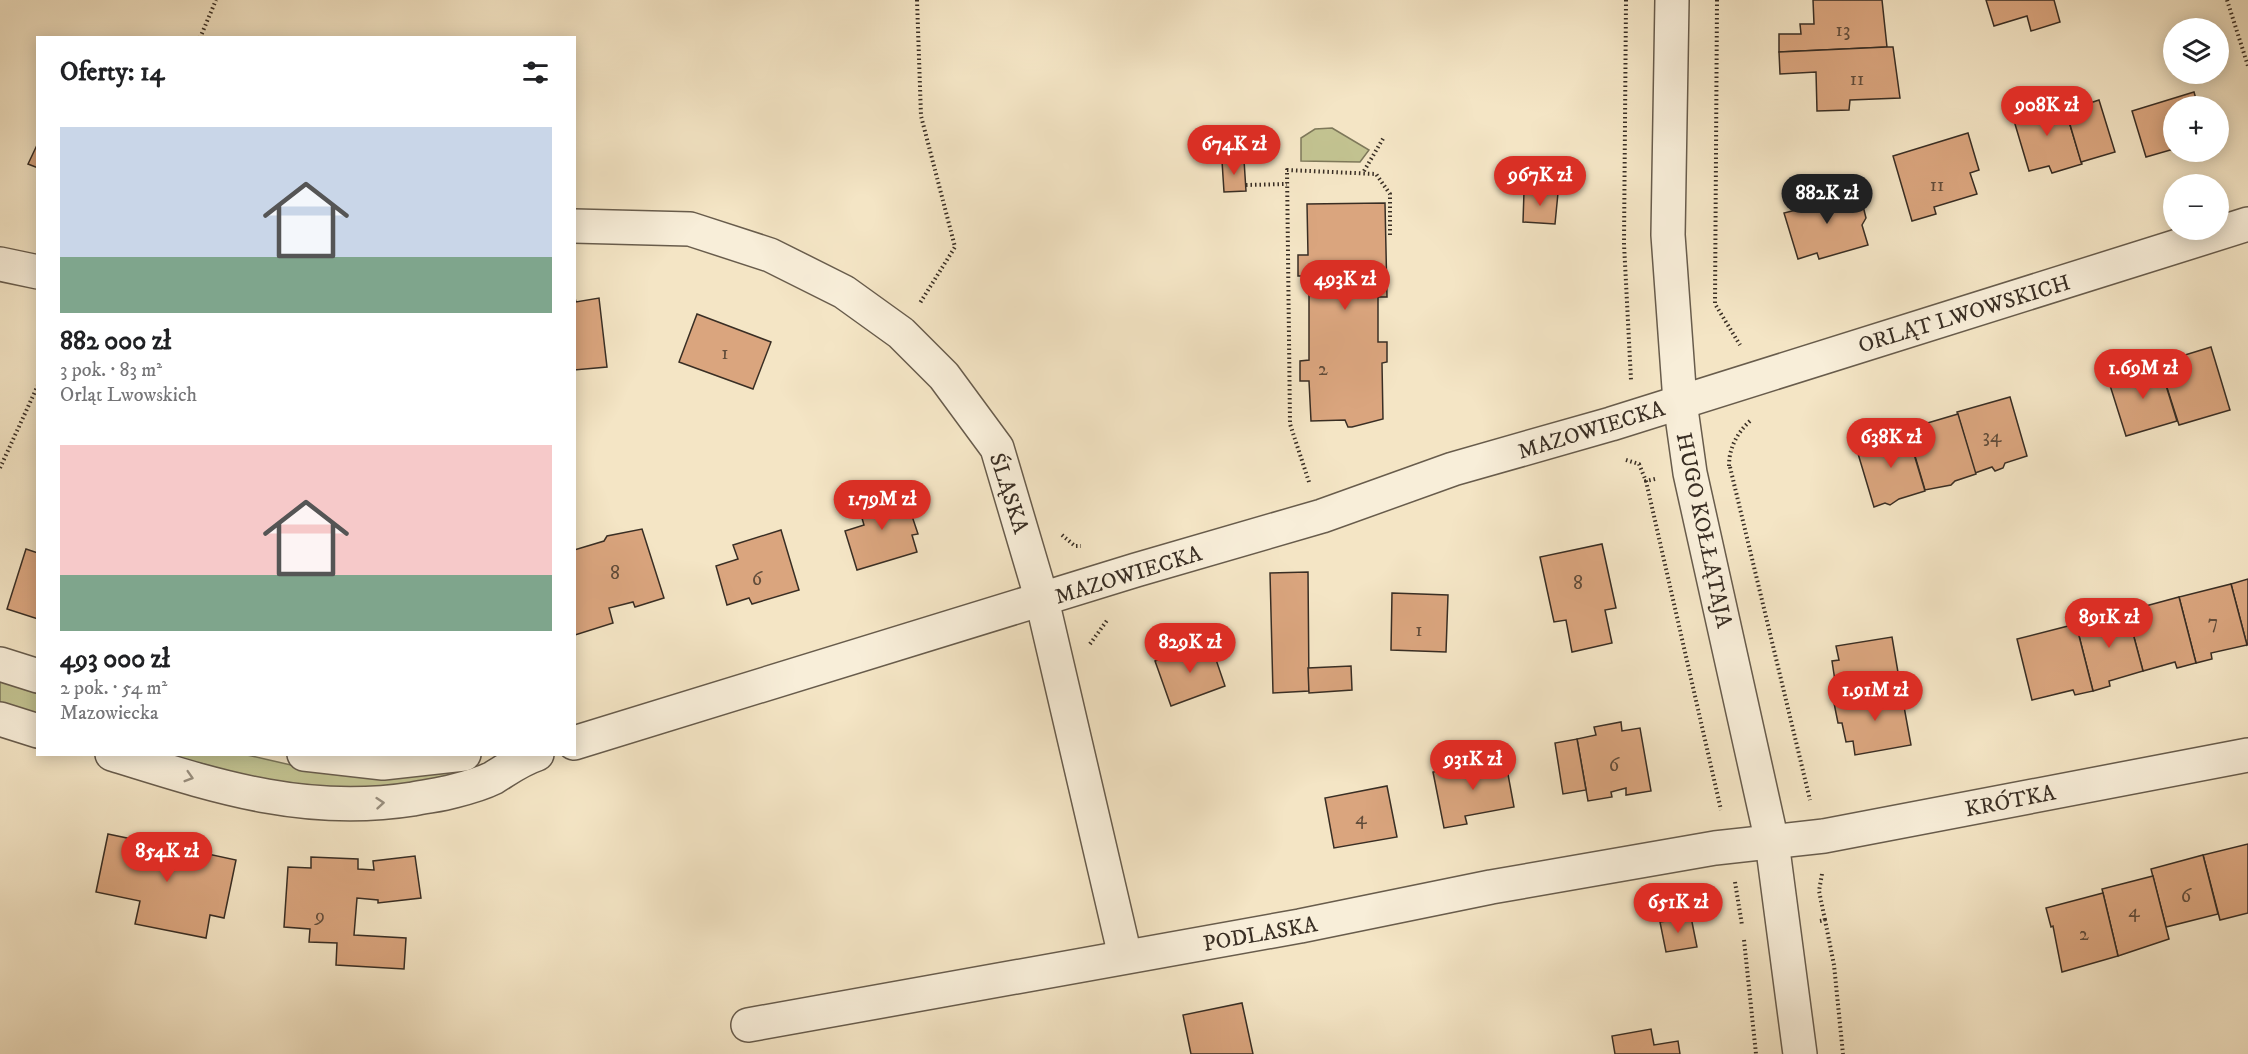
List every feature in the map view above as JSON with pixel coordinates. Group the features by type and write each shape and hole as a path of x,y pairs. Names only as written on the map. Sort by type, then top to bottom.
{"street":[{"name":"HUGO KOŁŁĄTAJA","path":"1672,0 1668,236 1680,402 1690,473 1772,842 1800,1054"},
{"name":"ORLĄT LWOWSKICH","path":"1680,402 2248,224"},
{"name":"ŚLĄSKA","path":"576,226 690,229 770,255 844,292 901,333 944,376 997,448 1042,600 1125,956"},
{"path":"0,264 36,272"},
{"name":"MAZOWIECKA","path":"576,742 1322,516 1453,469 1680,402"},
{"path":"0,664 36,675"},
{"path":"0,719 36,730"},
{"name":"KRÓTKA","path":"1772,842 1824,836 2248,755"},
{"path":"119,756 220,787 303,803 340,806 385,803 451,792 491,779 517,756"},
{"path":"322,756 383,763 446,756"},
{"name":"PODLASKA","path":"748,1025 1300,926 1491,887 1714,848 1772,842"}],"path":[{"path":"201,36 216,0"},
{"path":"901,333 955,247 921,116 917,0"},
{"path":"1623,386 1631,381 1624,244 1626,0"},
{"path":"1717,0 1715,304 1742,348 1751,380"},
{"path":"2227,0 2248,66"},
{"path":"1364,171 1384,137"},
{"path":"1298,450 1290,424 1288,387 1287,170 1364,171 1376,174 1390,195 1390,238"},
{"path":"1246,185 1287,184"},
{"path":"0,468 36,389"},
{"path":"1730,466 1729,454 1734,440 1752,419"},
{"path":"1825,870 1819,879 1819,891 1834,965 1843,1054"},
{"path":"1815,922 1825,920"}],"green space":[{"path":"1332,128 1369,150 1360,162 1301,161 1301,138 1315,129"},
{"path":"0,676 36,688 36,718 0,706"},
{"path":"160,756 251,756 313,770 456,768 458,780 374,793 282,785"}],"building":[{"path":"1813,0 1882,0 1887,47 1779,52 1779,34 1801,34 1800,24 1814,24"},
{"path":"1986,0 2054,0 2060,22 2031,31 2027,16 1994,26"},
{"path":"1893,47 1900,98 1850,100 1849,110 1817,111 1816,72 1780,74 1779,52"},
{"path":"2194,92 2195,96 2181,96"},
{"path":"2062,99 2082,164 2052,173 2049,166 2029,171 2012,114"},
{"path":"2099,100 2115,152 2081,162 2066,111"},
{"path":"2163,102 2163,152 2146,157 2132,111"},
{"path":"1968,133 1979,170 1970,173 1977,194 1934,207 1936,214 1912,221 1893,156"},
{"path":"36,147 36,167 28,164"},
{"path":"1244,160 1246,191 1224,192 1222,161"},
{"path":"1835,185 1840,202 1854,198 1863,206 1866,218 1862,225 1868,245 1819,259 1817,253 1798,259 1784,213 1804,208 1801,195"},
{"path":"1524,191 1558,193 1555,224 1523,222"},
{"path":"1385,203 1387,297 1378,297 1378,342 1387,342 1387,362 1382,363 1383,419 1352,427 1348,427 1345,420 1311,421 1309,381 1300,381 1300,361 1309,360 1309,276 1298,276 1298,255 1308,255 1307,204"},
{"path":"599,298 607,367 576,370 576,302"},
{"path":"697,314 771,342 753,389 679,362"},
{"path":"2211,347 2230,410 2179,425 2159,363"},
{"path":"2159,363 2177,421 2126,436 2108,379"},
{"path":"2010,397 2027,456 2005,463 2003,468 1995,471 1992,467 1975,473 1957,412"},
{"path":"1958,414 1976,474 1955,481 1951,485 1925,490 1907,429"},
{"path":"1907,431 1925,491 1899,499 1890,505 1885,503 1874,507 1856,447"},
{"path":"899,489 907,517 912,516 918,534 912,535 917,552 857,570 845,531 864,525 857,501"},
{"path":"642,529 664,598 635,607 633,602 609,608 613,623 576,635 576,549 604,541 607,536"},
{"path":"781,530 799,590 752,604 749,598 727,605 716,566 738,559 733,545"},
{"path":"1602,544 1616,608 1605,610 1612,643 1572,652 1566,620 1554,622 1540,557"},
{"path":"26,549 36,552 36,618 7,609"},
{"path":"1308,572 1309,691 1273,693 1270,573"},
{"path":"2248,579 2248,644 2247,645 2231,584"},
{"path":"2231,584 2247,645 2211,653 2212,659 2196,663 2179,597"},
{"path":"1392,593 1448,595 1446,652 1391,650"},
{"path":"2179,597 2196,663 2177,668 2175,662 2143,671 2127,611"},
{"path":"2127,611 2143,671 2109,681 2110,686 2093,691 2076,624"},
{"path":"2076,624 2093,691 2075,695 2073,690 2032,700 2017,639"},
{"path":"1892,637 1901,690 1834,703 1831,682 1835,681 1832,661 1839,660 1836,646"},
{"path":"1210,642 1225,686 1171,706 1155,661"},
{"path":"1351,666 1352,690 1309,693 1308,668"},
{"path":"1901,690 1911,745 1855,755 1853,741 1846,742 1842,723 1838,723 1834,703"},
{"path":"1621,722 1622,731 1640,728 1651,791 1626,795 1626,788 1611,792 1612,797 1588,801 1577,739 1596,735 1594,727"},
{"path":"1577,739 1586,790 1563,794 1555,743"},
{"path":"1505,758 1514,807 1465,816 1467,824 1444,828 1433,772"},
{"path":"1387,786 1397,837 1334,848 1325,798"},
{"path":"108,834 151,843 152,838 181,844 180,848 236,860 224,918 210,915 206,938 135,924 140,901 96,892"},
{"path":"2248,844 2248,913 2220,920 2203,855"},
{"path":"2203,855 2218,914 2166,927 2151,869"},
{"path":"415,856 421,898 378,903 378,900 357,898 354,935 406,938 404,969 336,965 337,943 309,942 310,929 284,927 288,867 311,868 311,857 358,859 358,869 374,870 373,861"},
{"path":"2153,876 2169,939 2118,956 2102,889"},
{"path":"2103,893 2118,956 2062,972 2053,926 2051,927 2046,908"},
{"path":"1691,917 1697,947 1666,952 1660,922"},
{"path":"1242,1003 1253,1054 1191,1054 1183,1015"},
{"path":"1651,1029 1654,1045 1678,1041 1680,1054 1615,1054 1612,1036"}]}
